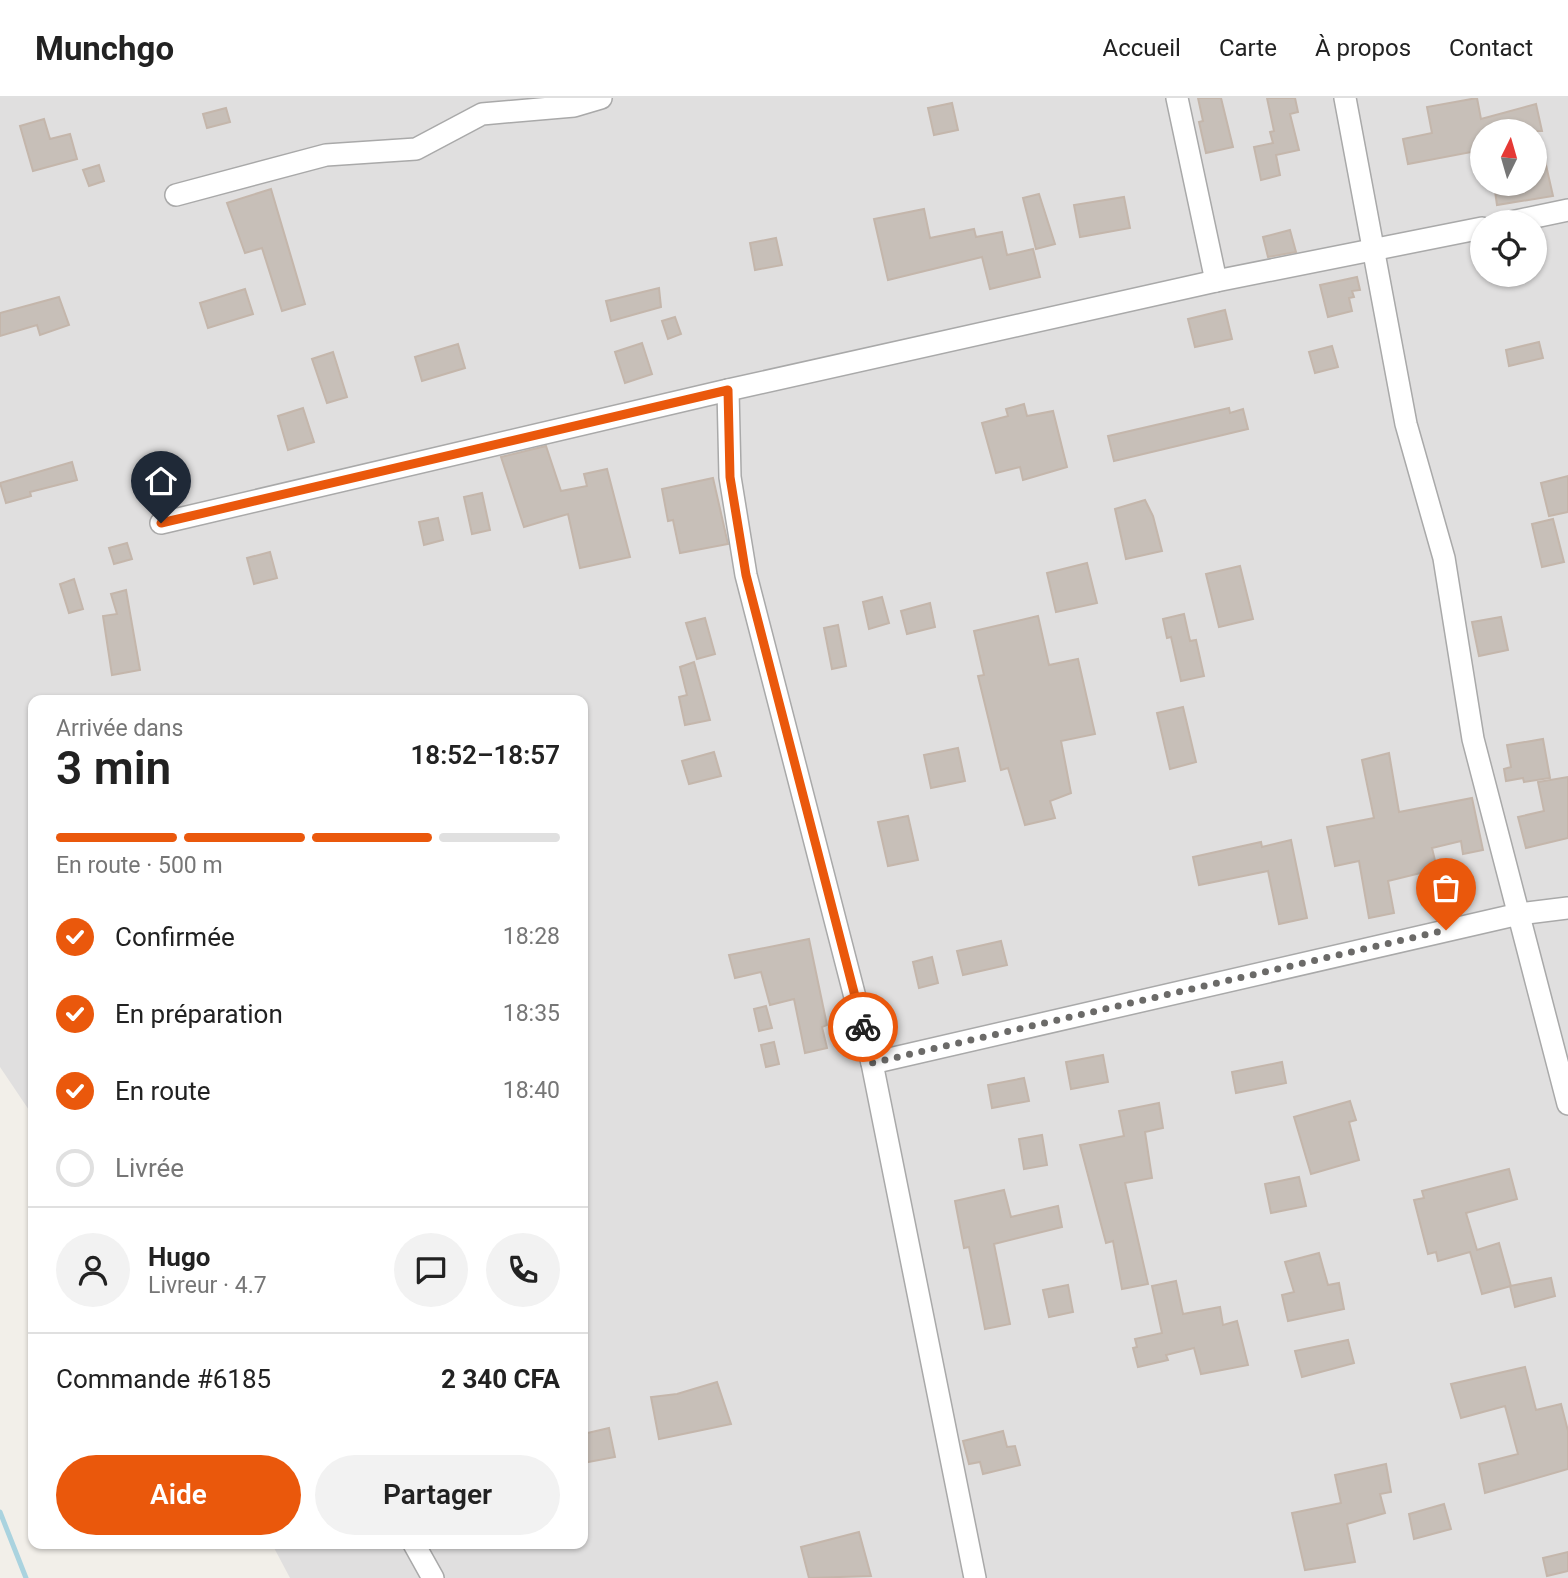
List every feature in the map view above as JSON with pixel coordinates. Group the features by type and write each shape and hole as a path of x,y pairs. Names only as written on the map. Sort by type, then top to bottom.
{"street":[{"path":"176,195 326,155 416,149 482,114 574,106 601,98"},
{"path":"1178,98 1216,281"},
{"path":"1345,98 1371,251 1406,424 1444,558 1473,739 1568,1104"},
{"path":"1547,215 1568,211"},
{"path":"161,523 728,390 1216,281 1470,230"},
{"path":"728,390 730,477 746,575 872,1063 975,1578"},
{"path":"872,1063 1519,914 1568,908"},
{"path":"417,1549 433,1578"}],"shaded area":[{"path":"0,98 1568,98 1568,1578 290,1578 275,1549 588,1549 588,695 28,695 28,1109 0,1067"}],"building":[{"path":"1198,98 1221,98 1233,147 1206,153 1199,122 1203,121"},
{"path":"1267,98 1295,98 1298,112 1290,114 1299,150 1276,155 1280,175 1261,180 1254,147 1273,143 1270,132 1274,131"},
{"path":"1477,98 1481,119 1470,119 1470,152 1408,164 1403,139 1432,133 1427,107"},
{"path":"952,103 958,130 934,135 928,108"},
{"path":"1536,104 1539,119 1481,119"},
{"path":"226,108 230,122 207,128 203,114"},
{"path":"44,119 50,139 70,134 77,159 33,171 20,126"},
{"path":"99,165 104,181 89,186 83,170"},
{"path":"1547,170 1553,196 1497,205 1496,196 1547,196"},
{"path":"271,189 305,304 282,311 262,248 245,253 227,203"},
{"path":"1039,194 1055,244 1036,249 1023,198"},
{"path":"1124,197 1130,228 1080,237 1074,205"},
{"path":"924,209 930,238 974,229 976,237 1002,232 1007,255 1033,249 1040,277 990,289 982,257 888,280 874,219"},
{"path":"1290,230 1296,252 1268,257 1263,237"},
{"path":"776,238 782,265 755,270 750,243"},
{"path":"1357,277 1360,290 1352,291 1354,297 1349,298 1352,311 1328,317 1320,285"},
{"path":"659,288 661,307 611,321 606,301"},
{"path":"245,289 253,314 208,328 200,303"},
{"path":"59,297 69,325 40,335 37,325 0,336 0,313"},
{"path":"1225,310 1232,339 1195,347 1188,319"},
{"path":"675,317 681,334 668,339 662,321"},
{"path":"1539,342 1543,358 1509,366 1506,350"},
{"path":"642,343 652,374 625,383 615,352"},
{"path":"458,344 465,368 422,381 415,357"},
{"path":"1332,346 1338,367 1315,373 1309,352"},
{"path":"333,352 347,397 327,403 312,359"},
{"path":"1024,404 1027,416 1053,411 1067,467 1023,480 1020,467 996,473 982,423 1008,416 1006,409"},
{"path":"303,408 314,442 288,450 278,416"},
{"path":"1229,408 1230,413 1243,409 1248,429 1114,461 1108,436"},
{"path":"546,446 561,491 587,486 584,474 607,469 630,557 580,568 568,514 524,527 501,457"},
{"path":"72,462 77,480 30,492 31,496 6,503 0,483"},
{"path":"1568,476 1568,512 1549,516 1541,483"},
{"path":"713,478 728,544 680,553 673,520 668,521 662,489"},
{"path":"482,493 490,530 472,534 464,497"},
{"path":"1145,500 1153,516 1162,551 1126,559 1115,509"},
{"path":"438,518 443,540 424,545 419,522"},
{"path":"1553,519 1564,562 1542,567 1532,524"},
{"path":"127,543 132,559 114,564 109,548"},
{"path":"270,552 277,578 254,584 247,558"},
{"path":"1087,563 1097,603 1056,612 1047,573"},
{"path":"1240,566 1253,619 1219,627 1206,574"},
{"path":"74,579 83,609 69,613 60,584"},
{"path":"126,590 140,670 112,675 103,616 117,614 111,594"},
{"path":"882,597 889,623 869,629 863,602"},
{"path":"930,603 935,627 907,634 901,611"},
{"path":"1184,614 1190,641 1196,640 1204,676 1181,681 1171,637 1167,638 1163,619"},
{"path":"1038,616 1049,665 1078,659 1095,734 1061,741 1071,793 1050,801 1055,818 1025,825 1008,768 1001,770 978,676 984,675 974,631"},
{"path":"1501,617 1508,650 1479,656 1472,622"},
{"path":"705,618 715,654 697,659 686,623"},
{"path":"838,625 846,666 832,669 824,628"},
{"path":"694,662 710,720 685,725 679,697 687,695 680,667"},
{"path":"1183,707 1196,762 1170,769 1157,713"},
{"path":"1543,739 1550,778 1524,782 1523,778 1506,781 1504,769 1511,767 1507,745"},
{"path":"958,748 965,781 931,788 924,755"},
{"path":"714,752 721,776 689,784 682,761"},
{"path":"1389,753 1399,812 1472,798 1483,850 1463,854 1461,841 1432,848 1437,869 1388,881 1394,913 1369,918 1359,861 1335,866 1327,827 1374,818 1362,760"},
{"path":"1568,777 1568,838 1526,848 1518,817 1544,811 1538,782"},
{"path":"908,816 918,860 888,866 878,822"},
{"path":"1291,840 1307,918 1279,924 1268,871 1199,885 1193,857 1261,842 1262,847"},
{"path":"809,939 827,1025 822,1027 827,1048 805,1053 794,999 770,1005 761,972 735,978 729,955"},
{"path":"1001,941 1007,965 963,975 957,951"},
{"path":"932,957 938,983 919,988 913,962"},
{"path":"766,1006 772,1028 759,1031 754,1009"},
{"path":"774,1042 779,1064 766,1067 761,1045"},
{"path":"1103,1055 1108,1082 1071,1089 1066,1062"},
{"path":"1282,1062 1286,1083 1236,1093 1232,1072"},
{"path":"1024,1078 1029,1101 992,1108 988,1085"},
{"path":"1350,1101 1356,1120 1349,1122 1359,1160 1311,1174 1294,1117"},
{"path":"1159,1103 1163,1128 1145,1132 1152,1178 1125,1183 1148,1284 1122,1289 1113,1241 1106,1243 1080,1145 1124,1136 1119,1111"},
{"path":"1042,1135 1047,1165 1024,1169 1019,1139"},
{"path":"1509,1169 1517,1199 1466,1213 1477,1250 1499,1243 1511,1286 1482,1294 1470,1252 1438,1261 1436,1252 1428,1254 1414,1200 1424,1198 1422,1191"},
{"path":"1299,1177 1306,1206 1271,1213 1265,1184"},
{"path":"1004,1190 1011,1217 1058,1206 1062,1227 994,1244 1010,1324 985,1329 969,1247 964,1248 955,1201"},
{"path":"1319,1253 1328,1285 1339,1283 1344,1309 1288,1321 1282,1295 1294,1292 1285,1262"},
{"path":"1551,1278 1555,1296 1515,1307 1510,1286"},
{"path":"1176,1281 1183,1314 1220,1307 1223,1325 1237,1321 1248,1365 1201,1374 1194,1348 1166,1355 1168,1360 1138,1367 1133,1348 1137,1347 1135,1339 1162,1333 1152,1286"},
{"path":"1068,1285 1073,1312 1049,1317 1043,1290"},
{"path":"1348,1340 1354,1363 1302,1377 1295,1351"},
{"path":"1525,1367 1536,1410 1561,1404 1568,1431 1568,1469 1485,1493 1479,1464 1518,1454 1505,1406 1461,1418 1451,1384"},
{"path":"717,1382 731,1424 659,1439 651,1397 677,1394"},
{"path":"609,1428 615,1457 588,1462 588,1433"},
{"path":"1003,1431 1007,1447 1015,1446 1020,1465 983,1474 980,1462 969,1464 963,1441"},
{"path":"1386,1464 1391,1492 1380,1494 1385,1513 1347,1524 1355,1562 1305,1570 1292,1513 1341,1503 1335,1475"},
{"path":"1444,1504 1451,1529 1414,1539 1409,1514"},
{"path":"859,1532 871,1576 809,1578 801,1547"},
{"path":"1568,1552 1568,1571 1547,1576 1543,1558"}],"waterway":[{"path":"0,1512 26,1578"}],"way so far":[{"path":"863,1027 872,1063 1446,930"}],"route":[{"path":"161,523 728,390 730,477 746,575 863,1027"}]}
